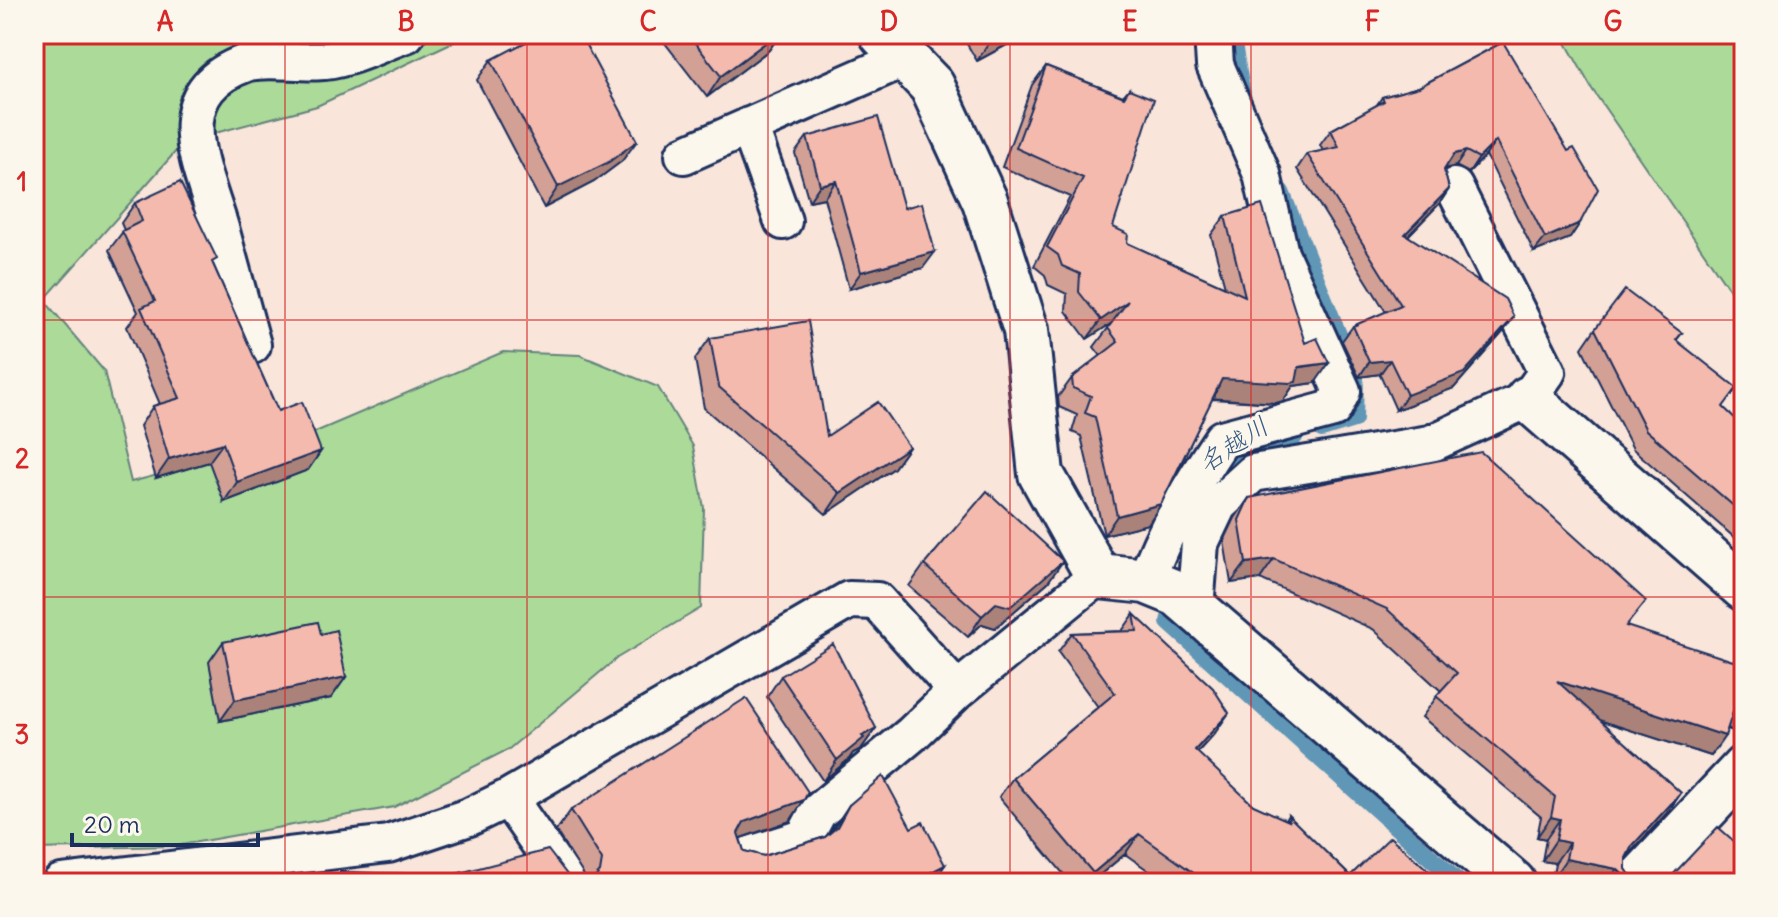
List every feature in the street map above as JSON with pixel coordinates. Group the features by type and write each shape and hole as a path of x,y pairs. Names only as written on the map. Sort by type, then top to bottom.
{"street":[{"path":"893,46 932,86 985,201 1026,330 1041,474 1098,576 1146,581 1178,594 1513,883"},
{"path":"1528,399 1744,588"},
{"path":"1636,883 1744,768"}],"lane":[{"path":"252,345 219,225 195,156 196,123 202,94 211,80 249,61 328,61 406,34"},
{"path":"1146,581 1161,539 1222,439 1333,409 1342,391 1280,254 1262,174 1215,65 1213,34"},
{"path":"684,155 749,126 893,46"},
{"path":"749,126 783,221"},
{"path":"1195,609 1200,543 1218,505 1253,473 1430,444 1528,399 1547,372 1454,187"},
{"path":"744,857 804,838 809,799 912,734 957,691 1098,576"},
{"path":"61,883 285,870 388,844 469,817 508,798 583,752 734,686 849,600 877,601 957,691"},
{"path":"508,798 567,883"}],"green space":[{"path":"34,34 470,34 317,106 185,141 44,300 104,371 131,482 306,436 503,352 580,355 658,387 693,446 704,508 701,608 617,658 509,749 394,807 175,846 34,849"},
{"path":"1561,34 1744,34 1744,311 1592,89"}],"building":[{"path":"541,34 580,34 637,141 609,162 558,187 491,60"},
{"path":"688,34 777,34 721,76"},
{"path":"988,34 1003,34 991,40"},
{"path":"1503,42 1568,151 1574,148 1598,189 1580,223 1545,238 1496,141 1479,158 1466,151 1454,154 1444,170 1449,189 1405,234 1505,299 1514,317 1464,373 1407,395 1390,360 1369,362 1353,326 1401,305 1307,154 1339,147 1331,130 1384,101 1382,97 1419,87"},
{"path":"1046,66 1124,97 1129,89 1154,99 1113,227 1128,234 1127,243 1245,296 1225,216 1262,205 1305,343 1317,338 1329,363 1299,367 1296,382 1290,383 1222,379 1161,504 1117,516 1095,417 1085,413 1091,396 1073,388 1072,378 1118,342 1108,328 1128,301 1101,320 1079,292 1080,274 1062,266 1058,255 1047,247 1083,178 1016,148"},
{"path":"878,117 904,208 922,203 935,252 861,272 836,181 820,185 807,137"},
{"path":"180,182 217,259 212,262 278,411 302,402 321,451 237,482 223,443 169,459 153,406 180,398 141,308 155,301 122,231 142,221 135,203"},
{"path":"1625,290 1682,333 1676,340 1737,388 1723,407 1744,427 1744,515 1646,430 1595,329"},
{"path":"808,321 827,436 878,402 909,447 840,493 719,387 710,338"},
{"path":"1481,452 1646,601 1626,626 1733,661 1744,650 1744,709 1735,706 1725,736 1557,681 1681,793 1632,846 1626,858 1626,869 1637,883 1632,883 1617,869 1566,859 1569,843 1556,840 1560,819 1551,817 1555,797 1436,696 1457,673 1387,609 1274,559 1246,563 1239,520 1249,498"},
{"path":"987,491 1063,561 1010,607 996,603 982,616 924,565"},
{"path":"1134,614 1213,688 1229,713 1195,750 1253,805 1289,821 1288,815 1350,876 1390,837 1443,883 1213,883 1206,876 1202,879 1139,834 1093,873 1013,778 1115,693 1072,633 1137,631"},
{"path":"318,622 321,634 336,630 346,677 235,700 223,642"},
{"path":"833,644 876,728 862,736 864,738 837,760 781,676"},
{"path":"746,698 808,792 804,800 744,822 738,833 744,851 764,856 825,837 837,827 849,805 883,776 911,828 923,822 945,865 910,883 583,883 593,880 600,872 602,860 571,810"},
{"path":"1718,827 1744,850 1744,883 1664,883 1668,880"},
{"path":"548,850 572,881 582,883 340,883 340,872 452,875"}],"waterway":[{"name":"名越川","path":"1231,34 1242,94"},
{"name":"名越川","path":"1281,192 1355,377 1354,419 1322,429"},
{"name":"名越川","path":"1204,495 1206,487 1270,445 1294,437"},
{"name":"名越川","path":"1177,593 1169,622 1459,883"}]}
